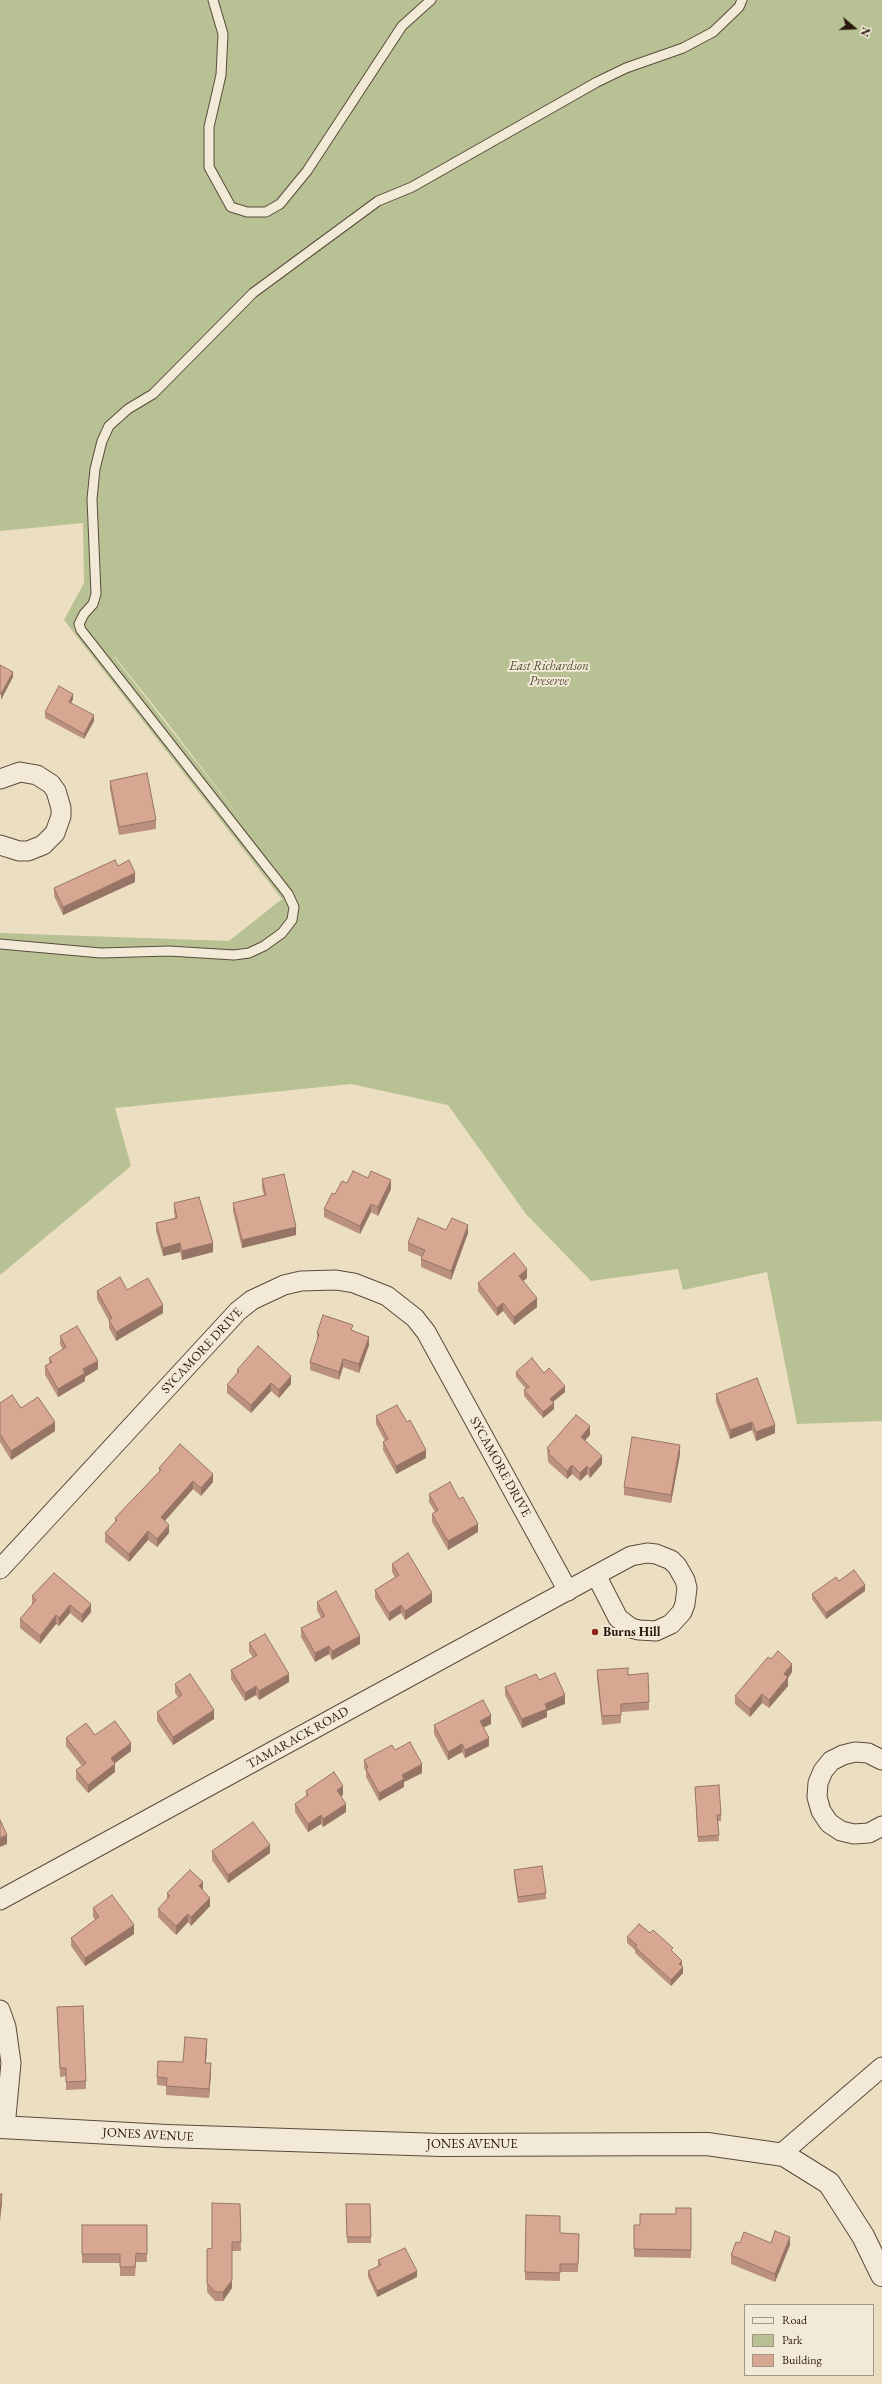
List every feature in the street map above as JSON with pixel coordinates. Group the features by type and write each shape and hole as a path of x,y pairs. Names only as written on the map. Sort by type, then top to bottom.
{"street":[{"path":"0,778 20,772 37,774 53,788 61,808 61,816 56,833 43,845 28,851 19,852 0,845"},
{"name":"SYCAMORE DRIVE","path":"0,1569 238,1311 252,1300 284,1285 301,1281 325,1279 354,1283 387,1296 406,1310 426,1332 568,1591"},
{"name":"TAMARACK ROAD","path":"0,1900 596,1575 639,1554 652,1553 664,1556 677,1566 685,1580 687,1588 685,1604 682,1612 671,1624 656,1630 639,1630 624,1623 618,1618 596,1575"},
{"path":"882,1760 868,1753 855,1752 843,1755 832,1761 823,1771 818,1783 817,1797 821,1811 829,1823 840,1831 854,1834 869,1833 882,1826"},
{"path":"0,2010 9,2038 11,2063 2,2127"},
{"path":"781,2154 882,2067"},
{"name":"JONES AVENUE","path":"2,2127 167,2136 441,2145 707,2144 781,2154 829,2183 863,2236 882,2275"}],"lane":[{"path":"213,0 222,34 221,75 209,127 210,167 231,207 247,212 266,212 280,204 308,171 402,26 431,0"},
{"path":"0,944 101,953 169,951 234,955 249,953 264,946 282,933 292,920 294,907 288,894 81,630 79,624 84,614 93,604 96,594 92,498 95,469 102,441 109,426 128,410 153,394 253,293 378,201 412,187 597,82 626,68 683,48 707,35 739,7 742,0"}],"green space":[{"name":"East Richardson Preserve","path":"0,0 882,0 882,1421 797,1424 767,1272 683,1290 678,1269 591,1281 526,1214 448,1105 351,1084 115,1108 131,1166 0,1275 0,933 229,941 282,899 64,620 84,583 83,523 0,531","holes":["114,657 166,721 254,836"]}],"building":[{"path":"0,665 13,672 1,694 0,694"},
{"path":"59,686 73,694 69,702 94,715 84,734 45,712"},
{"path":"147,773 156,820 119,827 110,781"},
{"path":"115,860 118,866 129,860 135,873 63,907 54,888"},
{"path":"353,1171 368,1178 371,1171 391,1180 378,1207 371,1204 360,1226 324,1209 332,1193 335,1194 342,1181 347,1183"},
{"path":"284,1174 296,1227 242,1240 233,1203 266,1195 262,1179"},
{"path":"199,1197 213,1243 182,1251 180,1243 163,1248 156,1223 177,1218 174,1203"},
{"path":"418,1218 446,1230 452,1218 468,1225 451,1271 421,1259 425,1250 408,1243"},
{"path":"514,1253 527,1269 519,1276 537,1298 514,1317 503,1303 497,1308 478,1283"},
{"path":"120,1277 127,1290 148,1278 163,1305 116,1332 109,1320 112,1318 97,1291"},
{"path":"323,1315 353,1325 351,1330 369,1337 359,1364 343,1359 339,1372 310,1362 319,1334 317,1333"},
{"path":"77,1326 98,1361 83,1369 85,1373 58,1389 45,1366 52,1362 49,1358 66,1347 60,1336"},
{"path":"258,1346 291,1376 279,1390 271,1383 251,1405 227,1385 239,1371 237,1370"},
{"path":"532,1358 544,1373 549,1368 565,1386 550,1399 554,1403 543,1412 524,1390 529,1387 516,1372"},
{"path":"757,1378 775,1425 756,1432 752,1422 730,1430 716,1394"},
{"path":"12,1395 21,1408 38,1397 55,1422 11,1451 0,1434 0,1403"},
{"path":"397,1405 407,1422 410,1420 426,1450 396,1466 383,1442 388,1439 376,1416"},
{"path":"576,1415 590,1426 581,1437 602,1456 590,1469 587,1466 580,1473 572,1465 567,1471 548,1453 550,1451 547,1448"},
{"path":"632,1437 680,1445 671,1495 624,1487"},
{"path":"180,1444 213,1474 201,1488 193,1481 161,1517 169,1525 157,1539 148,1531 129,1554 105,1533 117,1520 115,1518 161,1470 159,1468"},
{"path":"450,1482 459,1499 463,1497 478,1524 448,1541 432,1514 438,1510 429,1494"},
{"path":"408,1553 432,1593 405,1611 401,1605 389,1613 375,1590 399,1575 392,1564"},
{"path":"854,1570 865,1585 826,1613 812,1594 836,1577 839,1581"},
{"path":"54,1573 91,1604 82,1615 70,1605 59,1618 56,1615 40,1636 20,1619 36,1600 32,1596"},
{"path":"336,1591 360,1636 332,1651 329,1646 315,1653 301,1628 325,1616 317,1602"},
{"path":"265,1634 289,1674 259,1691 256,1686 245,1693 231,1670 257,1655 249,1643"},
{"path":"778,1651 792,1664 784,1674 788,1677 769,1700 762,1694 750,1709 735,1696 768,1657 771,1659"},
{"path":"628,1668 628,1675 648,1673 649,1702 621,1704 621,1715 602,1716 597,1670"},
{"path":"555,1673 565,1695 545,1704 547,1709 522,1719 505,1687 536,1674 539,1680"},
{"path":"190,1674 214,1710 173,1737 157,1712 182,1695 175,1684"},
{"path":"483,1700 491,1715 480,1721 489,1738 465,1750 462,1744 448,1752 434,1725"},
{"path":"115,1721 131,1743 111,1758 115,1764 88,1785 76,1770 86,1763 66,1738 86,1723 95,1735"},
{"path":"410,1742 422,1764 402,1775 404,1779 379,1793 366,1769 368,1767 364,1760 392,1745 395,1750"},
{"path":"334,1772 343,1786 337,1790 346,1804 323,1819 321,1815 308,1824 295,1804 308,1795 306,1791"},
{"path":"719,1785 721,1815 717,1815 719,1835 698,1837 695,1787"},
{"path":"0,1820 7,1835 0,1838"},
{"path":"253,1822 270,1845 228,1875 212,1851"},
{"path":"542,1866 546,1893 518,1897 514,1870"},
{"path":"190,1870 203,1882 199,1886 210,1898 191,1917 188,1914 176,1926 158,1909 170,1896 167,1893"},
{"path":"112,1895 134,1925 85,1958 71,1938 99,1917 93,1908"},
{"path":"639,1924 650,1933 653,1930 673,1948 671,1950 682,1961 679,1964 683,1967 671,1980 635,1947 637,1945 627,1937"},
{"path":"83,2006 86,2081 66,2082 66,2068 60,2068 57,2007"},
{"path":"185,2037 207,2039 205,2063 211,2063 209,2089 166,2086 167,2078 157,2077 158,2061 183,2062"},
{"path":"0,2194 2,2194 0,2212"},
{"path":"212,2203 240,2204 241,2242 232,2242 232,2280 223,2292 215,2292 207,2283 207,2249 212,2248"},
{"path":"346,2204 370,2204 371,2237 347,2237"},
{"path":"676,2208 691,2208 691,2250 634,2249 634,2225 640,2225 640,2214 676,2214"},
{"path":"526,2215 560,2216 560,2233 579,2234 578,2264 560,2264 560,2273 525,2272"},
{"path":"82,2225 147,2225 147,2254 136,2253 135,2267 120,2267 120,2254 82,2254"},
{"path":"775,2231 790,2237 775,2274 731,2255 736,2242 740,2243 744,2232 771,2243"},
{"path":"405,2248 417,2271 377,2291 368,2271 381,2265 378,2260"}],"place":[{"name":"Burns Hill","path":"595,1632"}]}
